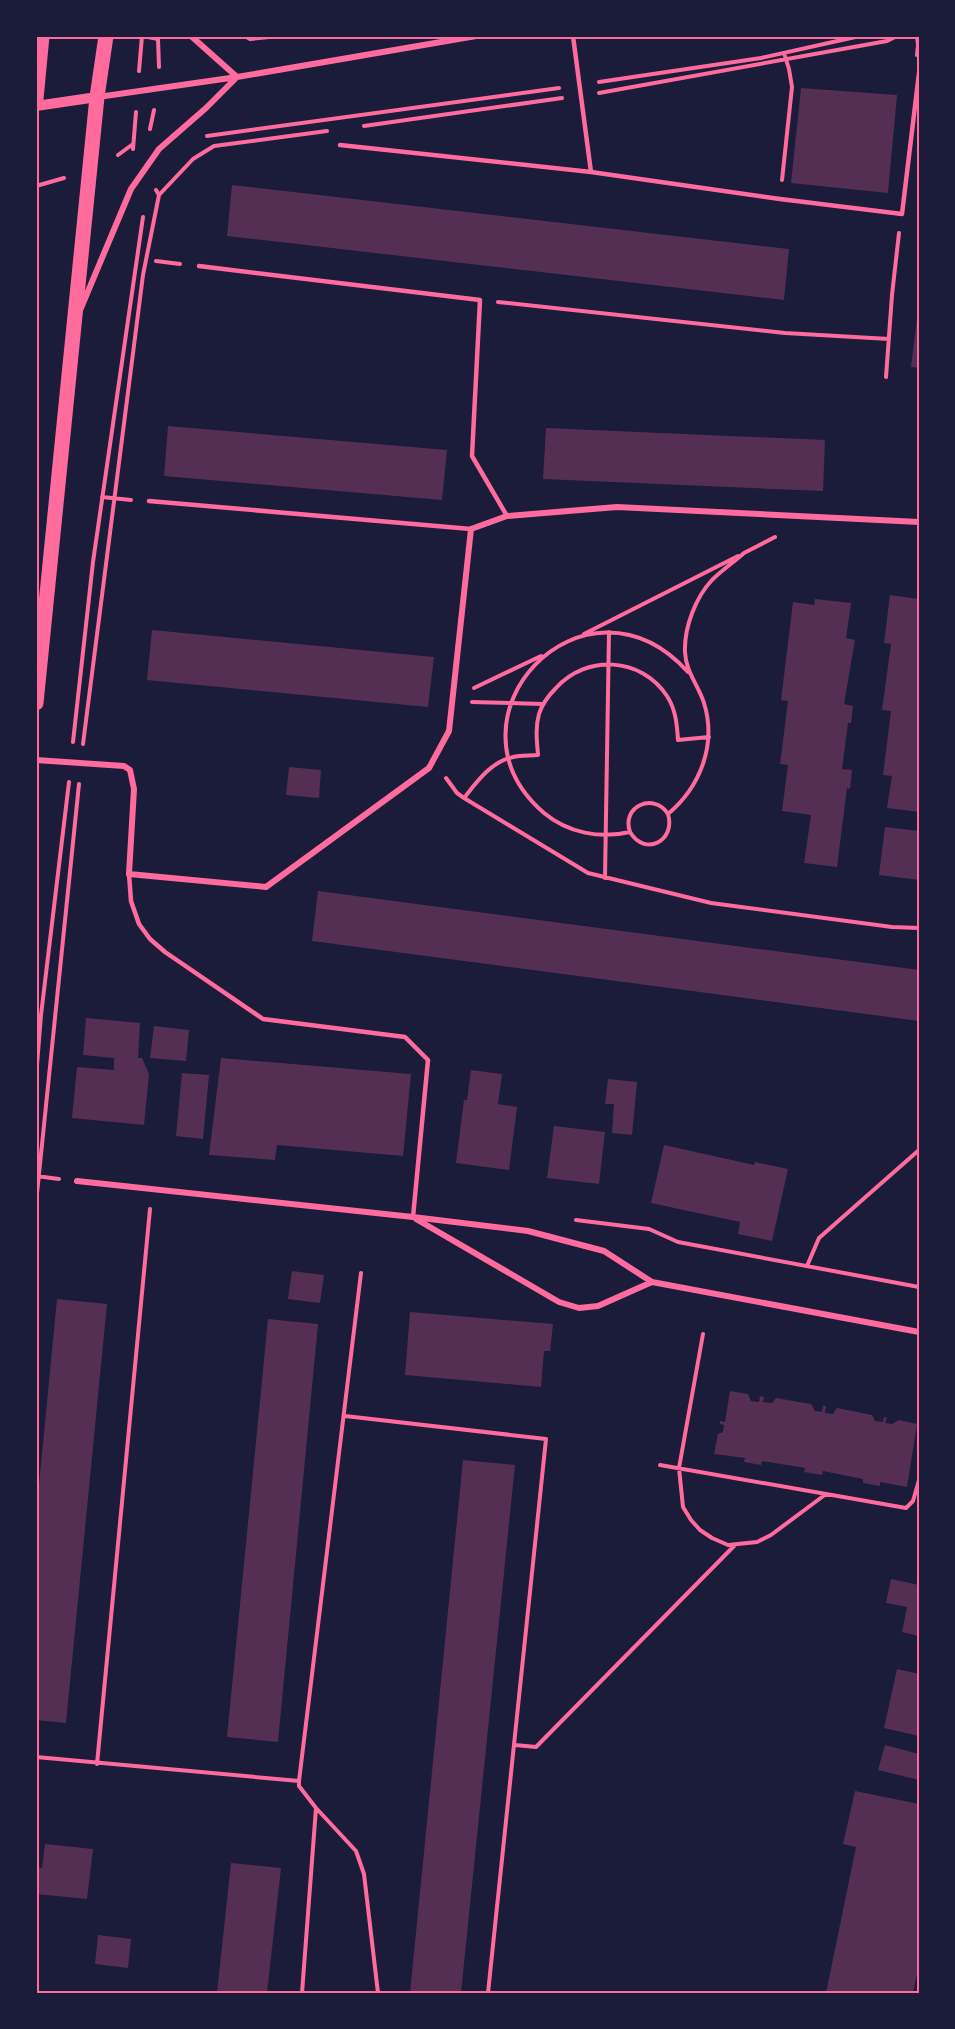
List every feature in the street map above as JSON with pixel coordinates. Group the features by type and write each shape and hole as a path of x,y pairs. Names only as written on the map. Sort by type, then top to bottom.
{"main road":[{"path":"36,99 42,36"},
{"path":"36,703 97,97 106,36"}],"street":[{"path":"191,36 237,77"},
{"path":"36,106 237,77 476,36"},
{"path":"76,320 131,189 141,172 159,149 237,77"},
{"path":"36,760 124,766 130,770 134,789 129,874 266,887 429,768 449,731 471,529 507,516 617,507 919,522"},
{"path":"77,1181 528,1231 604,1251 652,1282 919,1332"},
{"path":"413,1217 559,1302 579,1308 598,1306 652,1282"}],"lane":[{"path":"573,36 591,172"},
{"path":"340,145 591,172 902,214 919,74"},
{"path":"199,266 480,300 472,456 507,516"},
{"path":"149,501 471,529"},
{"path":"129,874 131,901 139,924 150,939 165,952 263,1019 405,1037 428,1060 413,1217"}],"path":[{"path":"141,172 132,160 143,36 160,38 159,61"},
{"path":"245,36 250,39 279,36"},
{"path":"199,139 206,136 761,58 860,36"},
{"path":"356,127 582,96 887,41 897,36"},
{"path":"917,36 918,45"},
{"path":"780,199 792,87 784,53"},
{"path":"133,144 149,132 158,89"},
{"path":"36,1203 81,763 117,498 143,275 159,195 193,159 214,146 333,130"},
{"path":"149,132 159,149"},
{"path":"149,191 152,185 159,195"},
{"path":"36,1077 41,1015 93,562 145,209"},
{"path":"886,377 902,214"},
{"path":"480,300 785,333 888,339"},
{"path":"102,496 117,498"},
{"path":"464,693 776,537"},
{"path":"688,672 685,640 695,607 712,580 744,553"},
{"path":"573,639 609,632 645,639 668,653 688,672 697,687 708,719 709,737 706,755 692,789 668,814"},
{"path":"605,878 609,632"},
{"path":"547,653 529,670 519,685 511,704 506,738 509,758 523,790 534,804 563,825 580,831 606,835 630,832"},
{"path":"464,798 491,768 509,758 538,756 537,723 543,704 574,671 590,666 608,664 639,671 660,688 674,710 678,740 709,737"},
{"path":"462,702 543,704"},
{"path":"444,776 457,793 464,798 588,873 711,903 892,927 919,928"},
{"path":"649,802 654,803 661,806 668,814 670,826 659,842 641,843 630,832 629,817 637,806 649,802"},
{"path":"919,1149 819,1238 807,1266 919,1287"},
{"path":"97,1764 152,1189"},
{"path":"361,1273 299,1786 356,1851 364,1874 378,1993"},
{"path":"703,1334 679,1468 683,1507 691,1520 700,1530 728,1545 757,1542 771,1535 826,1494"},
{"path":"345,1416 546,1439 488,1993"},
{"path":"660,1465 906,1508 914,1501 919,1480"},
{"path":"515,1745 536,1747 736,1545"},
{"path":"36,1757 299,1781"},
{"path":"302,1993 316,1808"}],"building":[{"path":"801,88 897,95 888,193 791,183"},
{"path":"232,185 789,249 784,300 227,236"},
{"path":"919,311 919,368 911,367"},
{"path":"168,426 447,450 442,500 164,476"},
{"path":"546,428 825,440 823,491 543,479"},
{"path":"890,595 919,599 919,812 887,808 892,776 883,775 891,711 882,710 891,644 884,643"},
{"path":"815,599 851,603 846,638 855,640 844,704 853,706 851,723 848,723 842,769 852,770 850,789 847,788 837,867 804,863 811,815 782,811 788,765 780,764 788,701 781,700 793,602 814,605"},
{"path":"152,630 434,657 428,707 147,680"},
{"path":"289,767 321,770 319,798 286,795"},
{"path":"885,827 919,831 919,880 879,875"},
{"path":"318,891 919,970 919,1021 312,941"},
{"path":"86,1018 140,1023 138,1058 142,1058 149,1074 144,1125 72,1118 77,1067 114,1070 114,1058 83,1055"},
{"path":"154,1026 189,1030 186,1061 150,1058"},
{"path":"221,1058 411,1074 403,1156 277,1145 275,1160 209,1155"},
{"path":"471,1070 502,1074 498,1104 517,1107 509,1170 456,1163 464,1100 467,1100"},
{"path":"182,1073 209,1075 203,1139 176,1136"},
{"path":"608,1079 637,1082 632,1135 612,1133 614,1104 605,1104"},
{"path":"554,1126 605,1132 599,1184 547,1178"},
{"path":"664,1145 754,1165 755,1162 788,1169 772,1241 738,1234 740,1222 651,1203"},
{"path":"292,1271 324,1275 320,1303 288,1299"},
{"path":"57,1299 107,1304 66,1723 36,1720 36,1515"},
{"path":"410,1312 553,1324 550,1351 544,1351 541,1387 405,1375"},
{"path":"268,1319 318,1324 278,1742 227,1737"},
{"path":"730,1391 748,1394 751,1401 759,1402 760,1396 764,1397 763,1402 772,1403 776,1398 811,1404 815,1411 822,1412 823,1406 826,1406 825,1413 833,1414 837,1408 872,1415 875,1421 883,1422 884,1417 887,1418 885,1423 892,1424 899,1420 917,1424 907,1487 880,1482 880,1486 863,1483 863,1479 823,1471 822,1475 804,1472 805,1468 762,1461 761,1465 744,1462 745,1458 714,1454 718,1434 723,1432 724,1425 720,1424 720,1421 725,1422"},
{"path":"463,1460 515,1465 461,1993 410,1993"},
{"path":"891,1579 919,1585 919,1636 902,1632 907,1607 886,1603"},
{"path":"897,1669 919,1674 919,1736 884,1728"},
{"path":"885,1745 919,1754 919,1780 878,1770"},
{"path":"855,1791 919,1804 919,1964 913,1993 826,1993 856,1847 843,1844"},
{"path":"45,1844 93,1849 87,1899 36,1894 36,1867 42,1868"},
{"path":"231,1863 281,1868 267,1993 217,1993"},
{"path":"98,1935 131,1939 128,1968 95,1964"}]}
